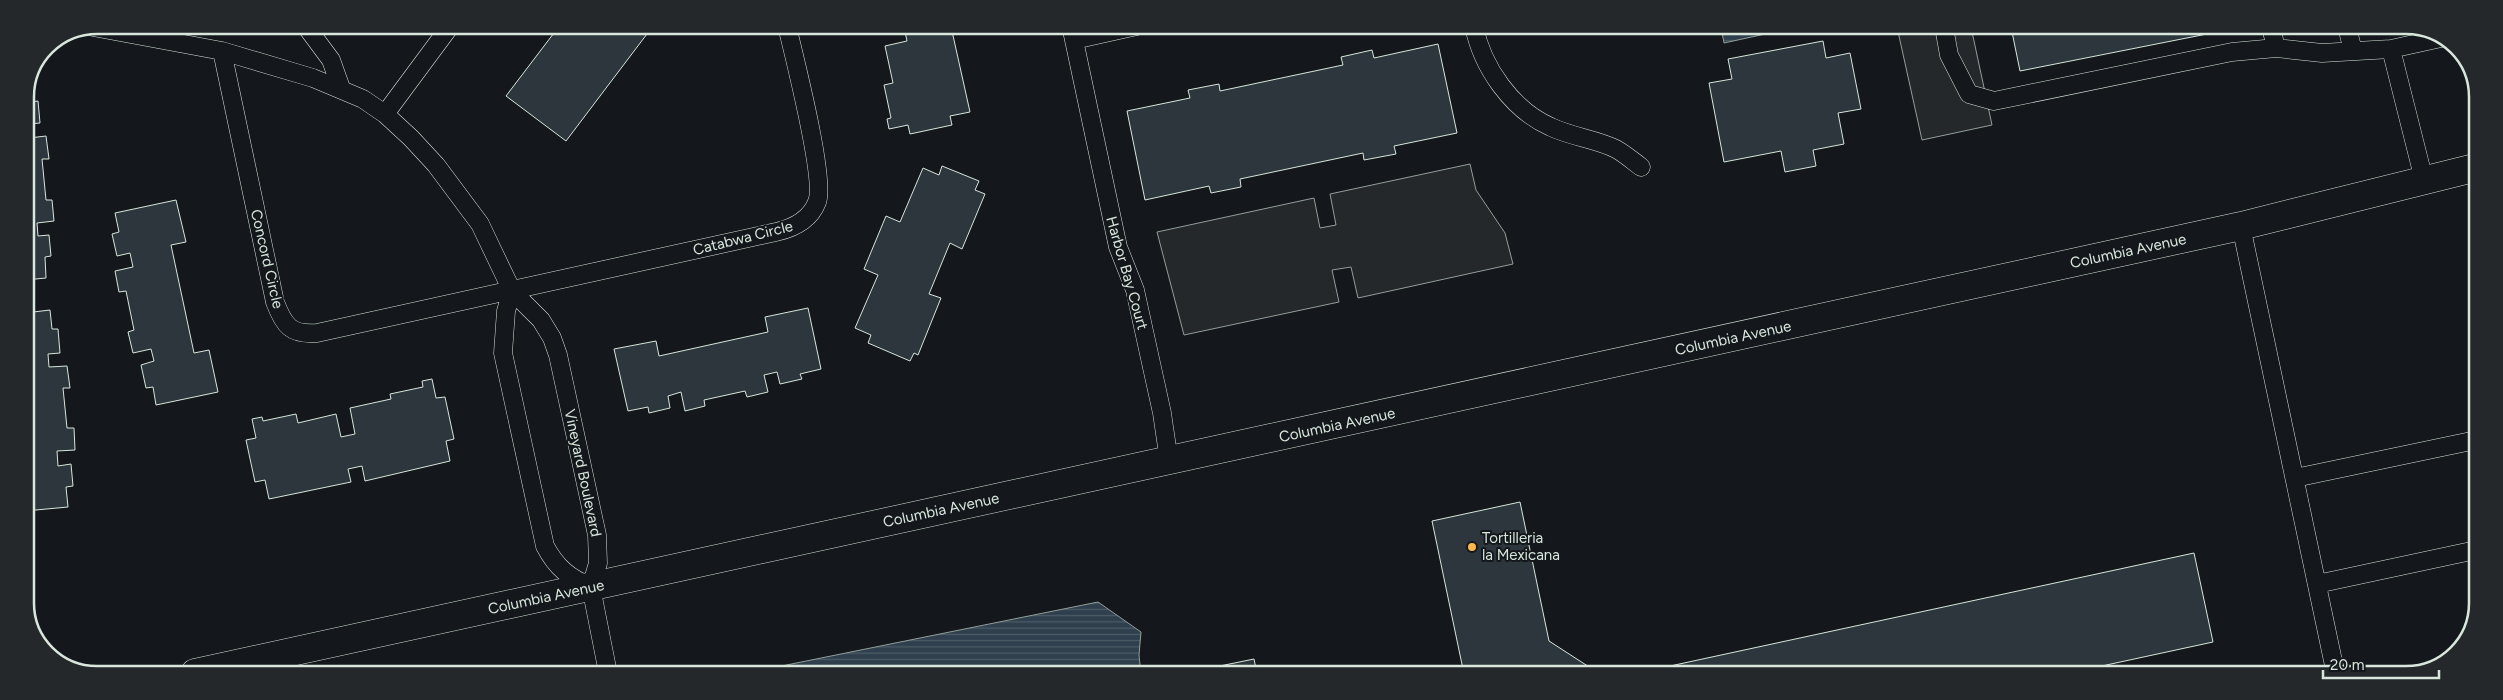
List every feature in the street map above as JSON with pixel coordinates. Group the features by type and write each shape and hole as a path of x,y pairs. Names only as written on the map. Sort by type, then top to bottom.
{"street":[{"name":"Columbia Avenue","path":"227,666 2241,226 2469,169"}],"lane":[{"name":"Vineyard Boulevard","path":"144,34 272,64 341,88 363,99 385,114 411,138 459,195 480,224 512,291 541,320 558,356 598,535 598,563 590,587"},
{"path":"312,34 331,60 341,88"},
{"path":"385,114 443,34"},
{"name":"Catabwa Circle","path":"512,291 776,232 802,222 812,212 818,200 818,172 789,34"},
{"name":"Harbor Bay Court","path":"1072,34 1118,247 1135,290 1162,413 1170,461"},
{"path":"1477,34 1484,56 1496,77 1509,96 1523,110 1552,128 1618,150 1641,167"},
{"path":"1945,34 1949,54 1969,94 1994,101 2232,52 2276,48 2322,53 2391,49 2432,40"},
{"path":"2273,34 2276,48"},
{"path":"2349,34 2353,51"},
{"path":"2391,49 2424,180"},
{"name":"Concord Circle","path":"222,51 275,302 281,319 290,329 304,334 317,333 512,291"},
{"path":"2241,226 2334,666"},
{"path":"512,291 506,311 503,353 545,546 553,562 565,574 590,587 607,666"},
{"path":"2295,478 2469,441"},
{"path":"2317,584 2469,551"}],"shaded area":[{"path":"1899,34 1972,34 1992,125 1922,140"},
{"path":"1470,164 1476,190 1505,233 1513,264 1358,298 1351,267 1332,270 1339,302 1184,335 1157,232 1314,198 1320,228 1336,225 1330,194"}],"water":[{"path":"1722,34 1765,34 1724,43"},
{"path":"1098,602 1141,632 1140,666 782,666"}],"building":[{"path":"553,34 647,34 566,141 506,96"},
{"path":"906,34 953,34 970,112 950,116 952,125 910,134 908,125 889,129 887,119 891,118 884,85 893,83 885,46 907,41"},
{"path":"2012,34 2207,34 2020,71"},
{"path":"1823,41 1826,58 1850,53 1861,109 1838,113 1844,144 1813,150 1816,166 1785,172 1781,151 1724,162 1709,83 1732,79 1728,59"},
{"path":"1438,44 1457,133 1394,146 1396,154 1364,160 1363,153 1240,179 1241,187 1211,193 1209,186 1145,200 1127,111 1190,98 1188,90 1219,84 1220,91 1343,65 1341,57 1372,50 1374,58"},
{"path":"38,101 40,123 34,124 34,102"},
{"path":"46,136 49,159 42,159 46,200 52,200 54,221 37,223 38,236 49,235 51,256 45,257 46,278 34,279 34,137"},
{"path":"942,166 979,181 975,190 985,194 962,249 950,243 929,294 941,298 918,355 914,353 910,361 868,343 871,335 855,328 878,275 864,269 886,216 900,222 923,168 939,175"},
{"path":"176,200 186,242 171,245 194,353 209,350 218,392 156,405 153,387 146,388 141,365 154,361 151,349 133,353 128,332 134,330 126,291 119,292 115,271 133,267 130,253 117,256 112,234 119,232 115,213"},
{"path":"808,308 821,369 800,374 802,379 780,384 777,372 764,375 768,392 747,397 745,391 704,400 705,406 685,411 681,392 668,396 670,408 649,413 648,407 628,411 614,349 656,341 659,356 768,332 765,317"},
{"path":"50,310 52,329 58,329 60,353 48,354 49,367 67,366 70,388 63,388 67,428 74,428 75,450 57,451 58,466 71,464 73,486 66,487 68,507 34,510 34,312"},
{"path":"432,379 436,398 445,397 454,439 446,441 450,461 365,481 362,466 348,469 351,482 269,499 265,480 255,482 246,440 256,438 252,419 262,417 263,421 296,414 298,423 336,414 341,437 355,434 350,408 391,399 390,394 423,387 422,381"},
{"path":"1520,502 1549,641 1588,666 1462,666 1432,521"},
{"path":"2194,553 2213,642 2102,666 1670,666"},
{"path":"1254,659 1255,666 1220,666"}],"place":[{"name":"Tortilleria la Mexicana","path":"1472,547"}]}
